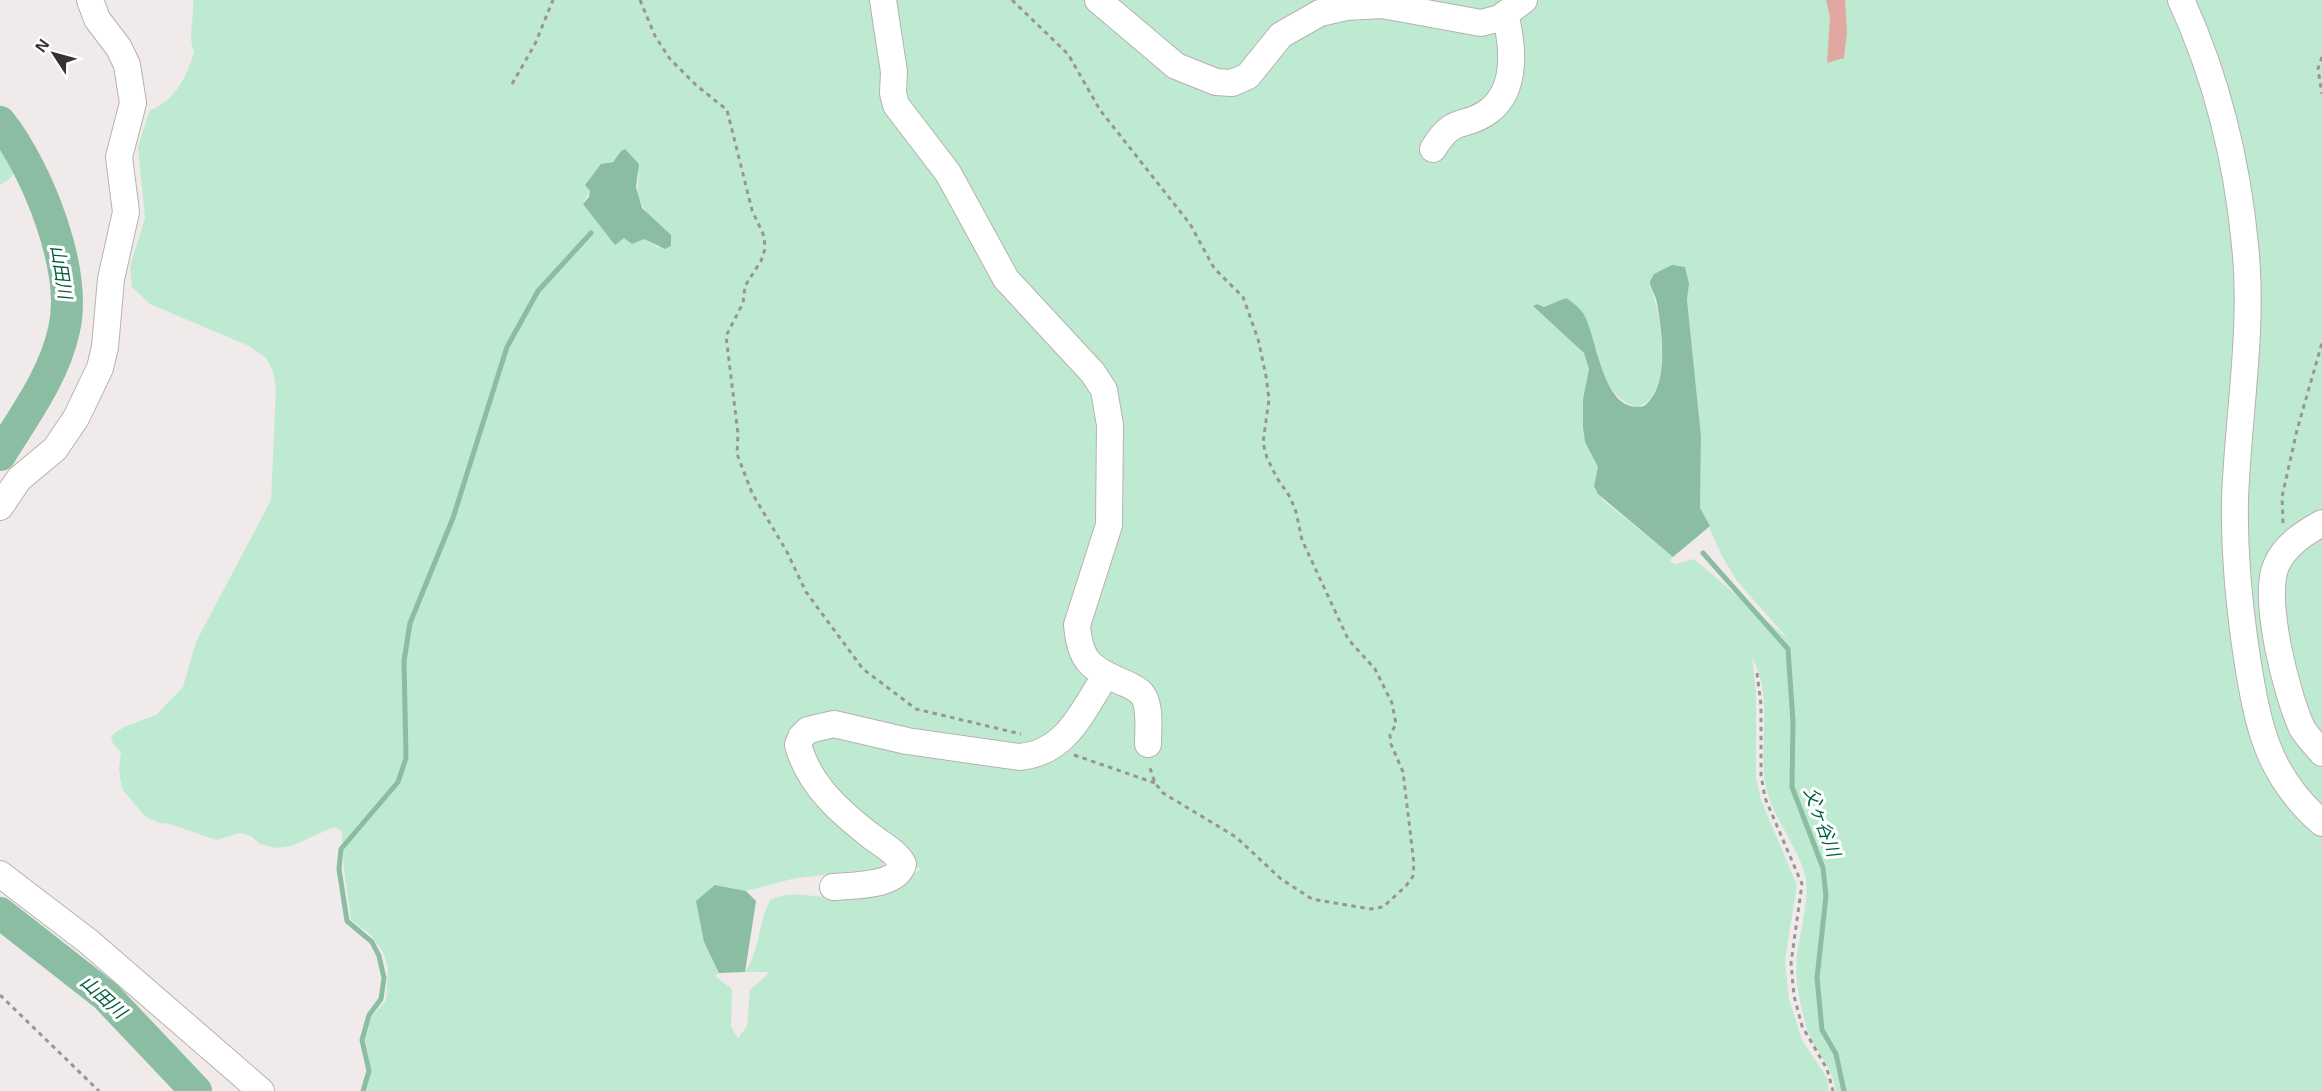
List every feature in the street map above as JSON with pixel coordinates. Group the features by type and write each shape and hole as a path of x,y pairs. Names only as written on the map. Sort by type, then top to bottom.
{"street":[{"path":"0,507 20,478 55,449 76,418 100,368 105,347 111,279 126,212 119,157 133,103 127,65 119,48 97,20 90,0"},
{"path":"883,0 893,62 896,105 948,173 1006,279 1093,373 1104,390 1110,425 1109,525 1077,625 1082,653 1090,666 1132,686 1143,694 1146,703 1148,744"},
{"path":"1098,0 1176,66 1216,82 1232,83 1248,76 1281,35 1320,13 1346,7 1382,5 1481,23 1500,18 1515,7"},
{"path":"2181,0 2200,40 2216,90 2235,176 2246,246 2247,302 2235,501 2236,573 2254,702 2260,733 2273,762 2296,796 2322,823"},
{"path":"1433,149 1444,131 1453,125 1488,112 1504,93 1510,80 1515,7"},
{"path":"2322,523 2296,539 2284,552 2272,575 2272,601 2278,653 2302,729 2322,753"},
{"path":"833,888 878,882 894,877 903,864 892,852 837,809 821,790 798,746 801,737 808,730 834,724 908,741 1019,757 1035,756 1053,746 1072,728 1106,675"},
{"path":"0,874 89,942 261,1091"}],"path":[{"path":"512,84 535,44 553,0"},
{"path":"640,0 655,36 670,59 696,85 728,110 752,210 764,236 765,249 761,261 745,286 740,312 728,328 726,336 738,434 737,454 752,493 787,552 806,592 864,669 886,690 916,709 989,725 1053,746 1098,765 1155,783"},
{"path":"1012,0 1068,54 1100,110 1190,224 1214,268 1243,297 1258,339 1269,399 1263,442 1268,458 1276,478 1290,497 1302,540 1348,639 1375,669 1392,703 1396,724 1390,735 1391,744 1403,772 1414,864 1413,876 1397,897 1383,908 1371,909 1312,900 1281,879 1236,837 1170,799 1155,783 1149,766 1148,744"},
{"path":"2322,57 2318,69 2322,94"},
{"path":"2284,552 2282,497 2297,430 2322,343"},
{"path":"1757,673 1761,705 1761,775 1765,798 1803,884 1791,963 1794,996 1803,1026 1827,1069 1833,1091"},
{"path":"0,995 99,1091"}],"shaded area":[{"path":"193,0 2322,0 2322,1091 1836,1091 1828,1067 1809,1034 1800,1001 1796,961 1805,906 1806,880 1800,860 1767,792 1763,758 1764,707 1759,673 1752,657 1756,692 1756,777 1761,800 1797,885 1785,960 1789,999 1802,1040 1827,1078 1829,1091 364,1091 371,1070 365,1038 371,1017 386,1000 388,968 383,952 371,935 351,920 344,870 342,831 334,827 291,846 276,848 260,844 251,836 240,833 216,840 170,824 160,823 146,817 122,789 119,769 121,752 113,744 111,736 124,727 156,715 183,687 196,642 271,500 276,389 273,371 266,358 249,346 150,304 132,287 130,266 145,218 138,146 150,110 159,106 173,94 188,69 194,51 191,39","holes":["625,149 639,175 638,194 645,210 671,235 659,248 644,239 624,238 583,204 590,191 585,185 601,165 613,161","1689,284 1687,300 1701,436 1700,508 1722,556 1737,581 1789,640 1694,559 1675,564 1670,561 1673,557 1603,500 1594,486 1598,467 1585,442 1583,428 1583,399 1589,369 1584,353 1534,306 1537,304 1544,307 1597,350 1601,368 1609,385 1621,399 1637,407 1649,400 1661,372 1661,333 1650,286","885,860 922,869 891,883 854,894 834,897 794,894 770,900 754,955 745,972 770,972 750,990 747,1026 738,1038 731,1027 732,989 715,976 719,973 704,942 715,885 746,891 792,879 853,871 873,873 884,867"]},
{"path":"0,132 14,153 16,167 9,179 0,185"},
{"path":"625,149 639,164 636,187 642,208 671,235 671,246 665,249 644,239 632,244 624,238 615,245 583,204 589,197 590,191 585,185 601,164 613,162"},
{"path":"1672,265 1685,267 1689,284 1687,300 1701,436 1700,508 1710,526 1673,557 1598,494 1594,486 1598,467 1585,442 1583,428 1583,399 1589,369 1584,353 1533,306 1537,304 1544,307 1566,298 1577,307 1588,324 1610,387 1619,399 1630,406 1644,406 1658,386 1662,358 1659,315 1650,281 1654,274"},
{"path":"715,885 746,891 756,901 745,972 719,973 704,942 696,901"}],"building":[{"path":"1826,0 1845,0 1847,31 1844,58 1827,63 1830,17"}],"waterway":[{"name":"山田川","path":"0,122 28,166 51,221 60,250 67,306 64,330 46,379 0,455"},
{"path":"363,1091 369,1071 362,1040 369,1015 381,999 384,978 379,956 372,942 347,921 339,869 341,849 398,782 406,758 404,661 410,623 453,518 507,347 538,291 591,233"},
{"name":"父ヶ谷川","path":"1703,553 1788,649 1793,722 1792,787 1823,868 1826,896 1817,978 1822,1030 1836,1054 1844,1091"},
{"name":"山田川","path":"0,913 106,996 196,1091"}]}
